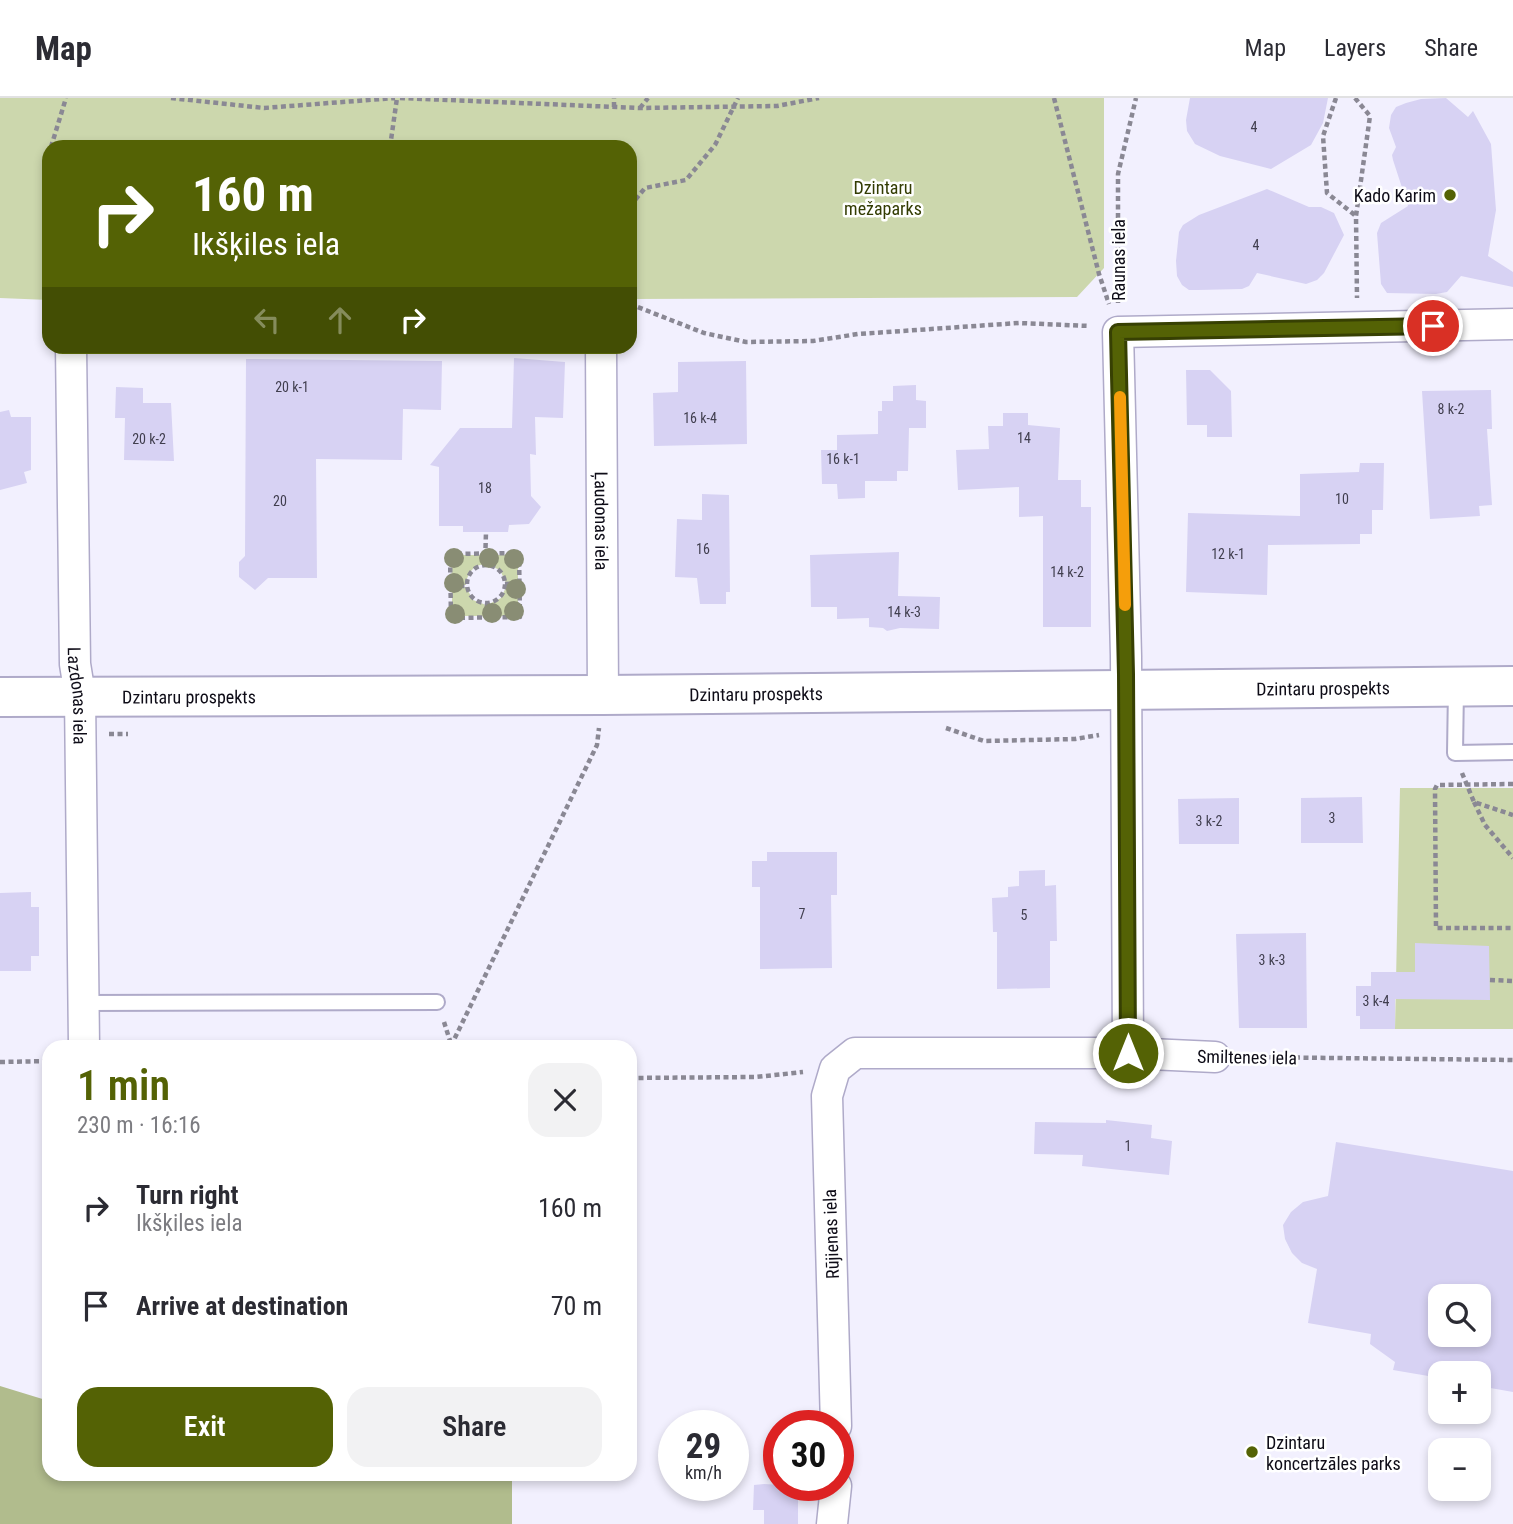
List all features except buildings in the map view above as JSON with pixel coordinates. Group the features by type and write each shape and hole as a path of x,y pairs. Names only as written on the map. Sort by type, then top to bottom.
{"street":[{"path":"1128,1053 1126,691 1118,332 1513,324"},
{"name":"Lazdonas iela","path":"71,354 75,664 80,695 84,1040"},
{"name":"Ļaudonas iela","path":"601,354 604,695"},
{"name":"Dzintaru prospekts","path":"0,697 604,695 1513,686"},
{"name":"Smiltenes iela","path":"845,1061 1128,1053 1215,1057"},
{"name":"Rūjienas iela","path":"836,1410 827,1096 845,1061"},
{"path":"832,1524 834,1501"}],"lane":[{"path":"1455,687 1455,753 1513,752"},
{"path":"84,1003 437,1002"}],"path":[{"path":"53,140 66,98"},
{"path":"171,98 264,108 397,98 640,108 777,106 819,98"},
{"path":"391,140 397,98"},
{"path":"614,98 614,107"},
{"path":"640,108 648,98"},
{"path":"637,198 645,188 686,180 715,145 738,98"},
{"path":"1054,98 1099,274 1118,332"},
{"name":"Raunas iela","path":"1118,332 1118,174 1136,98"},
{"path":"1336,98 1323,136 1327,193 1356,216"},
{"path":"1355,98 1370,116 1356,216 1359,327"},
{"path":"637,307 704,333 746,342 813,341 858,334 1019,323 1101,326 1118,332"},
{"path":"485,565 486,532"},
{"path":"484,553 519,553 520,617 451,618 450,554 484,553"},
{"path":"485,565 500,571 505,584 499,598 487,603 475,600 467,586 472,571 485,565"},
{"path":"505,584 519,583"},
{"path":"451,586 467,586"},
{"path":"487,603 487,617"},
{"path":"454,1040 597,745 604,695"},
{"path":"1455,753 1485,825 1513,858"},
{"path":"1513,784 1437,785 1435,789 1436,928 1513,928"},
{"path":"1474,802 1513,814"},
{"path":"1490,980 1513,981"},
{"name":"Smiltenes iela","path":"1215,1057 1513,1060"},
{"path":"0,1062 42,1060"},
{"path":"637,1078 756,1077 845,1061"}],"green space":[{"name":"Dzintaru mežaparks","path":"0,98 1104,98 1104,268 1077,297 637,299 637,140 42,140 42,300 0,298"},
{"path":"451,555 484,555 484,564 471,571 466,585 452,585"},
{"path":"487,555 518,555 518,582 506,583 500,570 486,564"},
{"path":"507,585 518,585 518,616 489,616 489,604 501,598"},
{"path":"466,587 473,600 486,605 485,616 452,616 452,588"},
{"path":"1400,788 1513,788 1513,1029 1395,1029"},
{"path":"0,1386 42,1399 42,1481 512,1481 512,1524 0,1524"}],"slow traffic":[{"path":"1120,397 1125,605"}],"place":[{"name":"Kado Karim","path":"1450,195"},
{"name":"Dzintaru koncertzāles parks","path":"1252,1452"}],"route":[{"path":"1128,1053 1126,674 1118,332 1433,326"}]}
